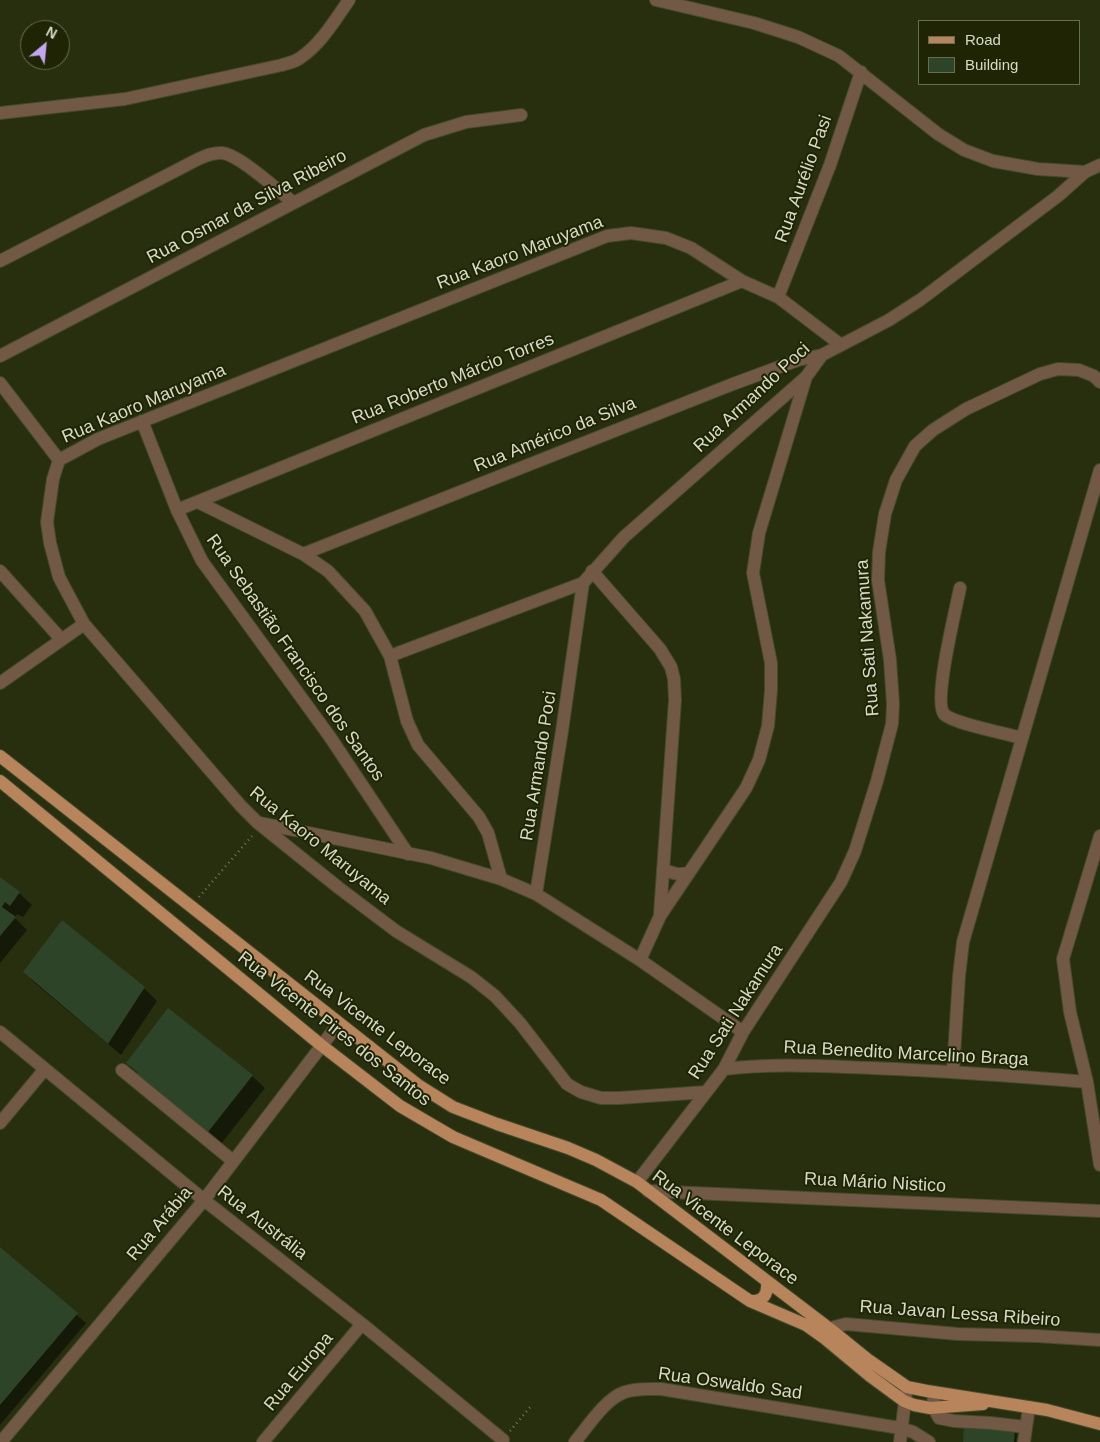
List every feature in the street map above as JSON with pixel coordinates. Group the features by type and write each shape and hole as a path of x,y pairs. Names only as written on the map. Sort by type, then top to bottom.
{"main road":[{"name":"Rua Vicente Leporace","path":"0,756 418,1085 454,1106 497,1124 568,1148 596,1160 637,1182 767,1281 827,1333 907,1386"},
{"name":"Rua Vicente Pires dos Santos","path":"0,781 321,1045 400,1106 443,1132 601,1200 750,1300 827,1333 870,1376 904,1401"},
{"path":"750,1300 761,1300 764,1298 767,1291 767,1281"},
{"path":"907,1386 1029,1407 1100,1424"},
{"path":"904,1401 914,1405 933,1407 967,1406 998,1402"}],"street":[{"path":"0,114 125,99 282,65 299,59 310,50 326,32 349,0"},
{"path":"658,0 754,23 798,37 839,56 938,134 964,150 993,161 1085,172 1100,165"},
{"name":"Rua Aurélio Pasi","path":"778,297 830,166 861,72"},
{"name":"Rua Osmar da Silva Ribeiro","path":"0,356 424,135 466,122 520,115"},
{"path":"0,261 181,168 204,157 220,153 233,156 293,202"},
{"name":"Rua Armando Poci","path":"390,656 582,583 624,537 806,377 822,355 889,320 920,300 1058,196 1085,172"},
{"name":"Rua Kaoro Maruyama","path":"706,1092 601,1098 581,1092 567,1084 520,1023 495,996 471,977 396,931 260,824 223,786 84,624 60,577 50,543 47,522 51,486 59,460 98,439 607,236 631,233 666,238 691,248 742,281 778,297 841,345"},
{"name":"Rua Roberto Márcio Torres","path":"177,510 742,281"},
{"name":"Rua Américo da Silva","path":"303,554 732,384 798,360 822,355"},
{"name":"Rua Sati Nakamura","path":"637,1182 724,1069 743,1032 841,882 854,852 892,724 893,704 890,660 878,580 879,552 885,514 896,480 910,454 915,446 932,430 966,409 1040,374 1058,369 1079,370 1094,376 1100,382"},
{"path":"640,960 660,916 746,788 759,760 768,726 772,690 771,663 756,591 754,564 759,533 806,377"},
{"path":"0,383 59,460"},
{"name":"Rua Sebastião Francisco dos Santos","path":"142,421 177,510 202,561 330,738 408,854"},
{"path":"953,1071 962,942 1100,470"},
{"path":"198,502 303,554 328,571 365,610 390,656 407,721 418,745 479,817 488,833 501,879"},
{"path":"0,571 61,639"},
{"path":"592,571 660,649 671,667 674,679 675,700 660,916"},
{"name":"Rua Armando Poci","path":"536,894 562,731 582,583"},
{"path":"960,588 942,682 940,703 944,714 954,720 1022,738"},
{"path":"0,682 84,624"},
{"path":"260,824 446,862 501,879 536,894 640,960 743,1032"},
{"path":"1100,836 1063,959 1070,1012 1087,1082 1100,1165"},
{"path":"663,869 672,874 689,873"},
{"name":"Rua Arábia","path":"1,1442 204,1200 339,1022"},
{"name":"Rua Austrália","path":"0,1032 204,1200 362,1324 503,1440"},
{"name":"Rua Benedito Marcelino Braga","path":"724,1069 756,1065 790,1065 953,1071 1087,1082"},
{"path":"0,1123 45,1069"},
{"path":"122,1070 233,1161"},
{"name":"Rua Mário Nistico","path":"648,1190 1100,1211"},
{"name":"Rua Europa","path":"263,1442 362,1324"},
{"name":"Rua Javan Lessa Ribeiro","path":"827,1333 846,1324 958,1334 1100,1340"},
{"path":"900,1442 900,1428 907,1386"},
{"name":"Rua Oswaldo Sad","path":"576,1442 599,1412 609,1403 623,1392 635,1389 661,1389 900,1428 913,1432 929,1442"},
{"path":"934,1392 933,1407 940,1418 954,1421 990,1422 1026,1427"},
{"path":"1024,1442 1029,1407"}],"path":[{"path":"191,906 260,824"},
{"path":"503,1440 532,1405"}],"building":[{"path":"0,877 20,892 10,906 5,902 2,907 16,917 0,936"},
{"path":"62,920 145,987 108,1044 23,972"},
{"path":"168,1008 253,1075 208,1132 134,1077 138,1072 126,1063"},
{"path":"0,1247 78,1313 0,1405"},
{"path":"964,1425 1015,1430 1014,1442 963,1442"}]}
